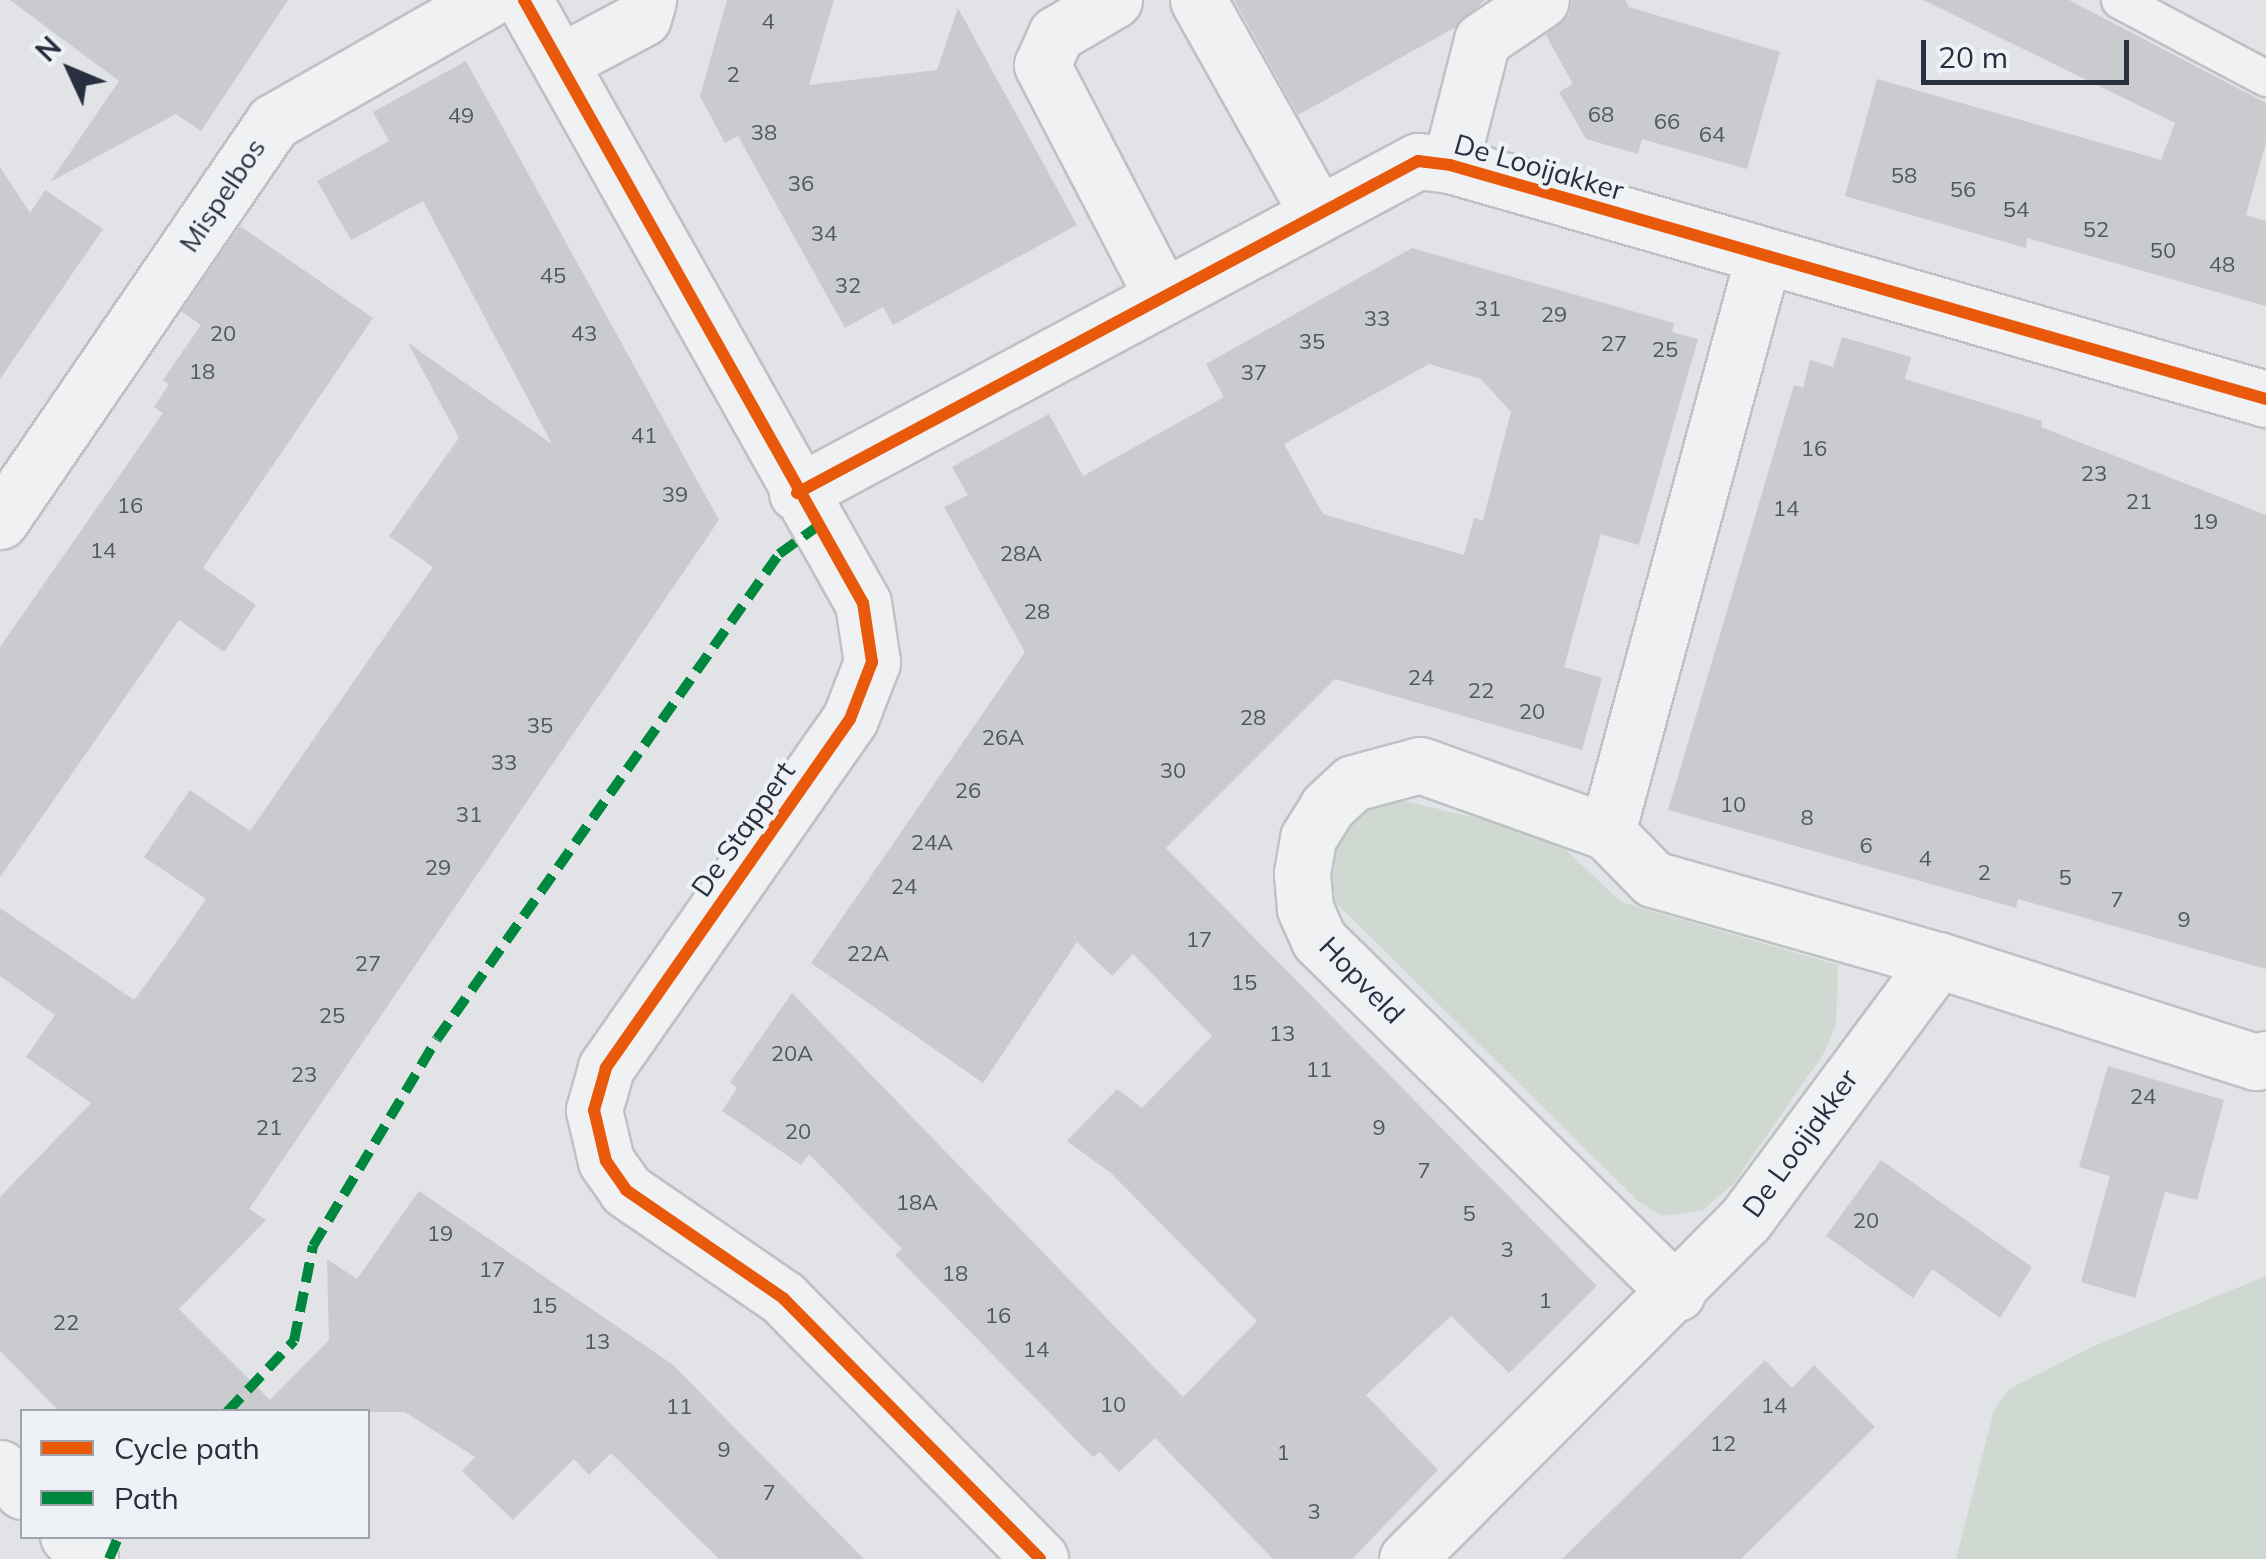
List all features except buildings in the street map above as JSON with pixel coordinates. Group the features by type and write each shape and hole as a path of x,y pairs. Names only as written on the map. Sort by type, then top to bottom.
{"street":[{"name":"Mispelbos","path":"0,521 16,461 273,122 487,0"},
{"name":"De Stappert","path":"524,0 564,60 797,493 863,603 872,662 850,719 606,1068 594,1110 606,1161 626,1190 783,1298 1040,1559"},
{"path":"564,60 643,18 648,0"},
{"path":"1114,0 1056,34 1042,65 1161,294"},
{"path":"1198,0 1316,210"},
{"path":"1450,165 1482,40 1541,0"},
{"name":"De Looijakker","path":"797,493 1316,210 1418,161 1450,165 1762,258 2266,397"},
{"path":"1607,832 1762,258"},
{"name":"Hopveld","path":"1676,1292 1319,940 1305,908 1308,838 1326,807 1353,784 1385,770 1420,765 1607,832 1653,879 1938,960"},
{"path":"1938,960 2256,1062 2266,1060"},
{"name":"De Looijakker","path":"1407,1559 1745,1220 1938,960"},
{"path":"0,1468 20,1489"},
{"path":"71,1539 90,1559"}],"lane":[{"path":"2119,0 2266,78"}],"shaded area":[{"path":"1380,795 1551,836 1621,902 1838,965 1836,1024 1824,1053 1733,1184 1703,1210 1662,1216 1637,1200 1331,898 1337,843"},
{"path":"2266,1276 2266,1559 1956,1559 1994,1410 2009,1389 2092,1347"}],"marked path":[{"path":"230,1409 294,1341 313,1246 437,1039 779,554 818,526"},
{"path":"109,1559 118,1539"}],"cycle path":[{"path":"524,0 863,603 872,662 850,719 606,1068 594,1110 606,1161 626,1190 783,1298 1040,1559"},
{"path":"797,493 1418,161 1450,165 2266,399"}]}
